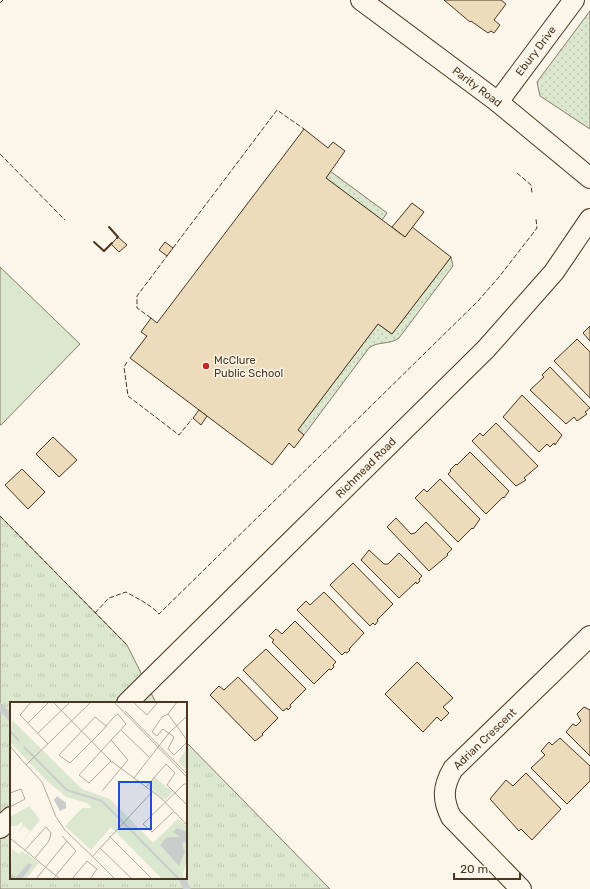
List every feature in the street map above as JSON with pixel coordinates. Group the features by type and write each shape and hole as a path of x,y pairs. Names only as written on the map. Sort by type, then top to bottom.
{"street":[{"name":"Parity Road","path":"361,0 498,102 590,178"},
{"name":"Ebury Drive","path":"498,102 574,0"},
{"name":"Richmead Road","path":"129,700 486,349 554,272 590,219"},
{"name":"Adrian Crescent","path":"520,889 451,817 445,806 444,793 446,780 452,769 590,636"}],"green space":[{"path":"590,11 590,129 540,96 537,82"},
{"path":"330,171 387,213 382,220 326,178"},
{"path":"451,257 453,266 399,338 392,342 376,344 369,348 304,435 298,430 378,324 392,334"},
{"path":"0,267 80,344 1,425 0,425"},
{"path":"0,516 127,645 156,702 10,702 10,879 187,879 187,743 330,889 0,889"}],"building":[{"path":"444,0 501,0 506,4 494,20 500,25 494,33 491,31 488,33 471,21 470,22"},
{"path":"304,129 328,148 333,142 345,151 326,178 405,237 412,227 451,257 392,334 378,324 298,430 304,435 294,448 289,443 272,465 130,358 147,336 141,332 151,318 157,323"},
{"path":"412,203 424,212 405,237 392,227"},
{"path":"118,237 127,245 119,252 111,244"},
{"path":"165,242 173,248 167,256 159,250"},
{"path":"590,326 590,341 583,333"},
{"path":"577,339 590,352 590,398 554,361"},
{"path":"550,367 590,408 585,412 587,414 577,421 574,417 566,424 530,390 544,377 542,375"},
{"path":"522,395 562,435 555,445 554,443 550,447 547,444 539,452 503,417"},
{"path":"199,410 207,416 201,425 193,418"},
{"path":"496,423 538,466 524,478 526,480 516,486 472,441 480,433 483,436"},
{"path":"53,437 77,460 59,477 36,454"},
{"path":"470,452 509,491 504,498 503,497 486,514 448,474 456,464 457,465"},
{"path":"22,469 45,492 28,509 5,485"},
{"path":"440,479 480,519 473,529 472,528 458,542 415,498 424,489 427,492"},
{"path":"396,518 411,534 415,533 426,522 452,549 447,554 448,555 429,571 387,527"},
{"path":"369,550 384,564 388,564 399,553 422,576 419,579 420,581 417,584 416,582 399,598 361,560"},
{"path":"353,563 393,604 377,620 378,621 375,625 373,623 370,626 330,585"},
{"path":"324,592 364,633 347,653 345,652 342,655 297,610 306,601 310,605"},
{"path":"295,621 336,662 331,670 329,669 314,684 272,642 274,640 269,636 276,629 282,634"},
{"path":"266,649 306,689 290,705 291,707 288,710 287,708 283,711 243,670"},
{"path":"417,662 453,698 443,707 449,713 441,721 437,717 423,732 385,694"},
{"path":"238,677 278,718 262,734 263,735 255,741 210,695 219,686 224,690"},
{"path":"584,707 590,710 590,756 566,732 573,724 576,726 581,721 577,714"},
{"path":"560,738 590,766 590,781 567,804 531,768 545,755 541,751 549,742 552,745"},
{"path":"526,773 561,809 532,840 521,829 519,831 490,799 506,780 513,786"}],"waterway":[{"path":"0,707 10,717"},
{"path":"182,879 187,889"}],"fence":[{"path":"0,3 3,0"},
{"path":"173,248 277,110 304,129"},
{"path":"0,154 65,220"},
{"path":"517,173 531,185 532,193"},
{"path":"95,613 109,598 126,592 148,604 159,614 478,301 499,277 537,228 536,219"},
{"path":"151,318 137,308 137,296 167,256"},
{"path":"127,362 124,367 128,396 179,435 192,419"},
{"path":"0,516 127,645"}],"wall":[{"path":"109,227 118,237 117,238"},
{"path":"94,242 104,251 112,243"}],"place":[{"name":"McClure Public School","path":"206,366"}]}
